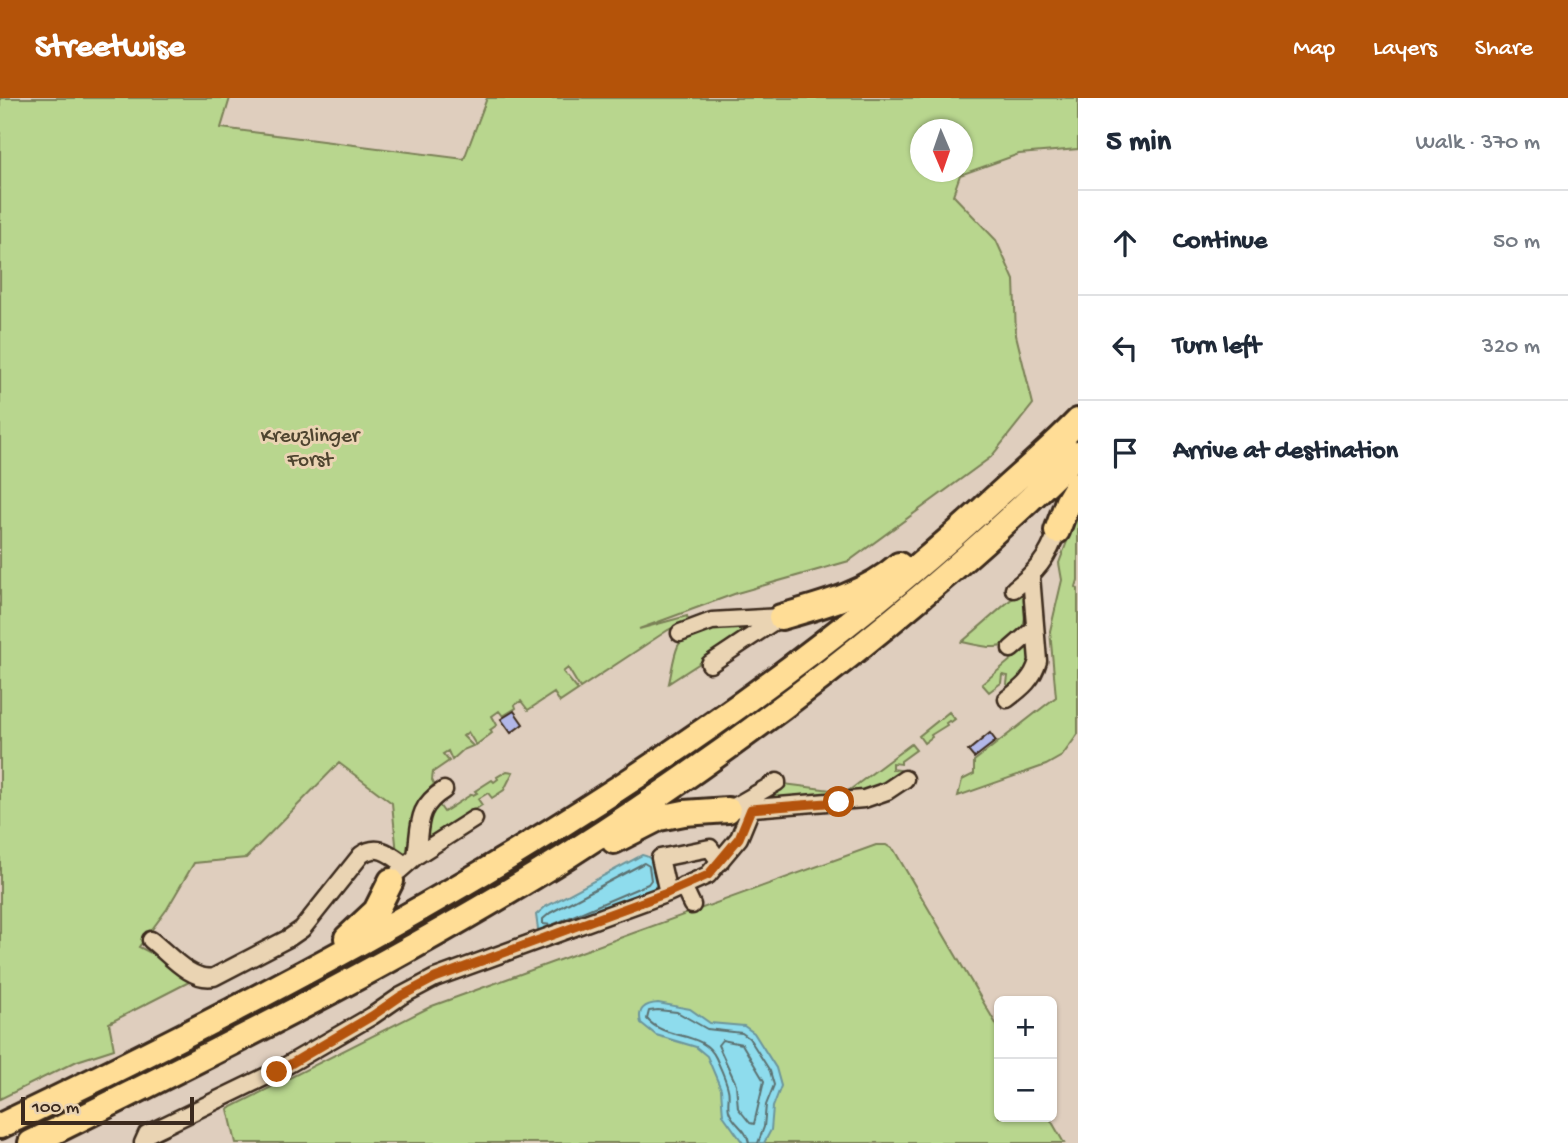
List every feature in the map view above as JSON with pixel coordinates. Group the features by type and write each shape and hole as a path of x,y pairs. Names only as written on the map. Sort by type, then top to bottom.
{"highway":[{"path":"0,1126 290,982 433,904 614,793 739,707 862,614 944,545 1078,421"},
{"path":"31,1143 436,934 567,856 752,730 868,642 995,532 1078,453"},
{"path":"1057,531 1068,500 1078,484"},
{"path":"782,617 851,594 885,576 906,559 944,545"},
{"path":"567,856 614,840 659,818 684,813 740,809"},
{"path":"290,982 299,964 348,937 369,920 404,868"}],"lane":[{"path":"1014,589 1031,576 1047,557 1057,531"},
{"path":"1007,699 1024,687 1036,669 1038,648 1031,576"},
{"path":"680,633 712,621 782,617"},
{"path":"710,664 782,617"},
{"path":"1011,649 1035,628"},
{"path":"740,809 864,799 887,791 905,779"},
{"path":"740,809 777,782"},
{"path":"404,868 422,812 431,798 444,790"},
{"path":"143,1143 147,1134 277,1072 435,978 667,893 708,875 739,838 740,809"},
{"path":"404,868 474,819"},
{"path":"151,940 195,976 205,979 214,977 302,929 361,855 369,849 379,848 404,868"},
{"path":"667,893 660,858 709,848 720,862"},
{"path":"683,886 692,905"}],"green space":[{"name":"Kreuzlinger Forst","path":"0,98 230,98 221,128 464,159 487,98 1078,98 1078,149 1019,154 973,170 973,119 910,119 910,182 958,182 953,195 996,240 1014,280 1016,335 1033,404 991,457 849,561 737,593 639,629 687,616 688,620 668,630 580,688 568,668 563,672 578,690 560,702 554,693 528,710 521,701 515,705 516,708 503,716 499,711 492,716 497,725 490,730 492,733 476,745 468,732 463,736 473,746 463,750 452,760 448,751 443,754 449,761 433,772 434,784 420,799 416,808 409,852 397,854 392,803 339,763 246,858 194,863 167,909 139,947 157,956 191,981 109,1023 114,1049 77,1061 0,1099"},
{"path":"1078,512 1078,734 1062,756 1046,765 958,796 962,780 974,774 974,761 1056,697 1050,631 1062,580 1059,563"},
{"path":"1022,590 1025,591 1025,618 1023,627 1013,641 991,647 962,642"},
{"path":"755,624 748,632 669,683 676,650 683,639 713,628"},
{"path":"1029,640 1033,666 1012,690 1007,684 1008,676 1002,675 1001,683 989,692 982,684 1019,653 1018,650"},
{"path":"949,712 955,719 946,723 947,725 924,743 919,736"},
{"path":"911,744 916,750 901,761 901,764 892,763 892,769 900,770 899,778 883,789 764,804 760,798 784,784 847,792"},
{"path":"507,771 513,772 504,790 492,798 488,793 478,799 482,805 430,840 426,839 428,816 437,802 444,812 477,793 475,791 492,780 494,782"},
{"path":"876,845 886,845 894,850 994,1020 994,1122 1052,1122 1064,1143 236,1143 228,1109 432,1006"}],"water":[{"path":"642,855 654,862 658,884 652,890 545,933 538,929 536,915 545,907"},
{"path":"658,1003 690,1009 710,1023 744,1026 754,1033 776,1068 781,1086 773,1107 771,1130 764,1143 743,1143 723,1115 721,1089 707,1056 696,1047 656,1035 641,1023 640,1014 643,1008"}],"building":[{"path":"514,711 523,724 511,733 501,719"},
{"path":"990,733 996,741 974,758 968,751"}],"route":[{"path":"277,1072 435,978 667,893 708,875 739,838 751,809 839,802"}]}
